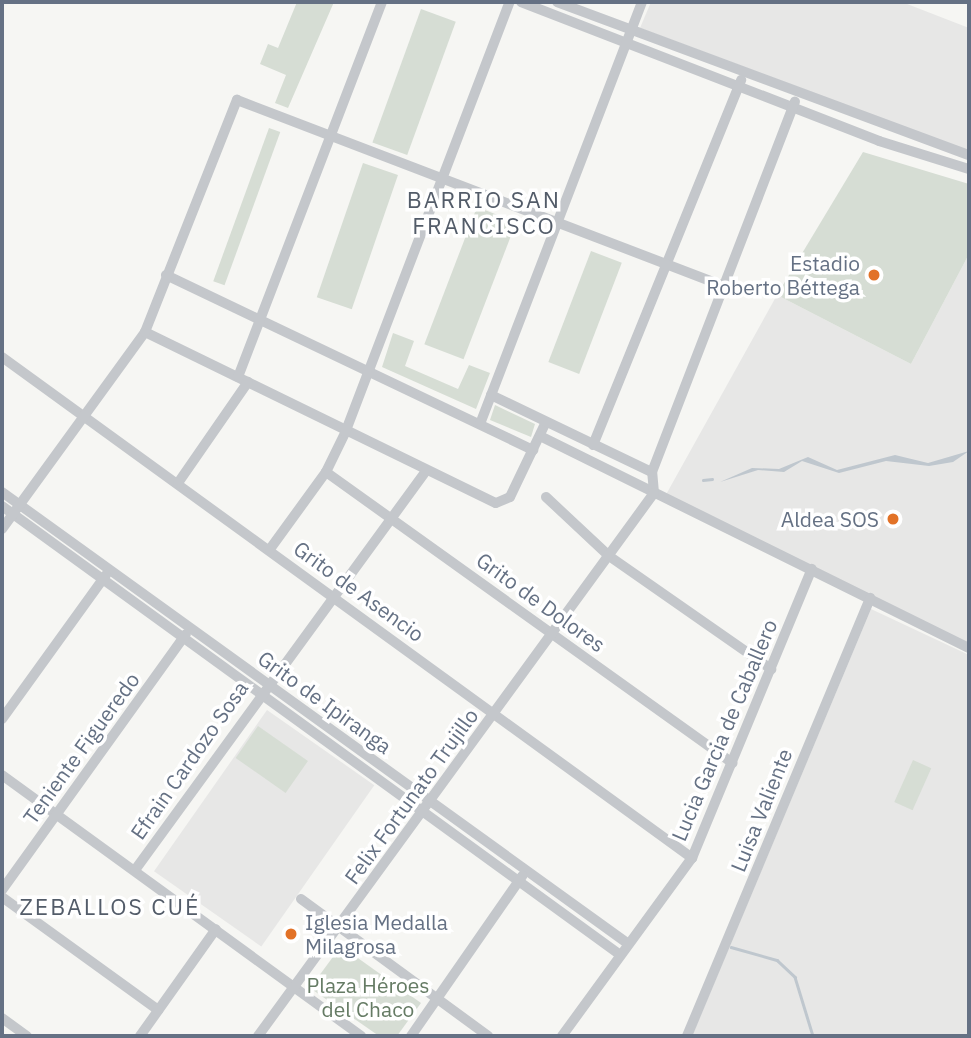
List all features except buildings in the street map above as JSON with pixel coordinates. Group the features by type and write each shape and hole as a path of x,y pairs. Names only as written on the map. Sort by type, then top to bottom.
{"street":[{"path":"178,483 243,380 258,318 326,135 382,2"},
{"path":"270,549 326,472 345,433 510,2"},
{"path":"521,2 879,141 969,169"},
{"path":"557,2 882,128 969,155"},
{"path":"481,424 642,2"},
{"path":"593,445 743,74"},
{"path":"654,493 652,472 721,285 797,95"},
{"path":"2,530 145,332 237,100 557,226 721,285"},
{"path":"879,141 882,128"},
{"path":"166,275 533,450"},
{"path":"145,332 345,433 426,471 503,502 546,422"},
{"name":"Grito de Asencio","path":"2,357 692,858"},
{"path":"491,395 652,472"},
{"path":"540,436 969,648"},
{"name":"Efrain Cardozo Sosa","path":"135,870 263,688 394,519 426,471"},
{"name":"Grito de Dolores","path":"326,472 732,763"},
{"name":"Grito de Ipiranga","path":"2,492 17,510 426,806 526,871 627,943"},
{"name":"Felix Fortunato Trujillo","path":"258,1036 654,493"},
{"path":"546,497 609,556 771,669"},
{"name":"Grito de Ipiranga","path":"2,506 17,510"},
{"name":"Lucia Garcia de Caballero","path":"562,1036 627,943 692,858 812,569"},
{"path":"2,719 107,575"},
{"name":"Luisa Valiente","path":"687,1036 870,598"},
{"name":"Teniente Figueredo","path":"2,890 187,633"},
{"path":"2,775 361,1036"},
{"name":"Grito de Ipiranga","path":"426,806 519,881 619,954"},
{"path":"411,1036 526,871"},
{"path":"2,897 158,1010"},
{"path":"301,899 488,1036"},
{"path":"140,1036 216,929"},
{"path":"2,1018 27,1036"}],"shaded area":[{"path":"651,2 902,2 969,28 969,151 640,28"},
{"path":"969,254 969,645 663,500 777,295 911,364"},
{"path":"969,451 953,462 929,466 886,461 839,473 802,461 784,472 758,470 720,482 752,468 779,469 808,457 837,470 895,455 928,463"},
{"path":"871,609 969,655 969,1036 692,1036"},
{"path":"267,710 374,785 261,947 154,871"}],"green space":[{"path":"297,2 334,2 288,108 275,103 286,75 260,64 268,44 278,48"},
{"path":"421,9 456,22 407,155 372,142"},
{"path":"269,128 280,132 225,285 213,281"},
{"name":"Estadio Roberto Béttega","path":"863,152 969,184 969,254 911,364 777,295"},
{"path":"363,163 398,175 352,309 317,297"},
{"path":"477,207 516,222 464,359 424,344"},
{"path":"591,251 622,263 579,374 548,362"},
{"path":"393,333 414,341 405,366 458,389 469,365 490,373 476,409 382,367"},
{"path":"495,405 535,424 531,437 490,420"},
{"path":"258,726 308,761 286,793 236,758"},
{"path":"913,760 931,768 913,810 894,802"},
{"name":"Plaza Héroes del Chaco","path":"341,946 421,1003 397,1036 379,1036 310,988"}],"waterway":[{"path":"703,480 712,479"},
{"path":"731,947 777,960 795,977 813,1036"}],"place":[{"name":"Estadio Roberto Béttega","path":"874,275"},
{"name":"Aldea SOS","path":"893,519"},
{"name":"Iglesia Medalla Milagrosa","path":"291,934"}],"district":[{"name":"BARRIO SAN FRANCISCO","path":"484,212"},
{"name":"ZEBALLOS CUÉ","path":"110,906"}]}
